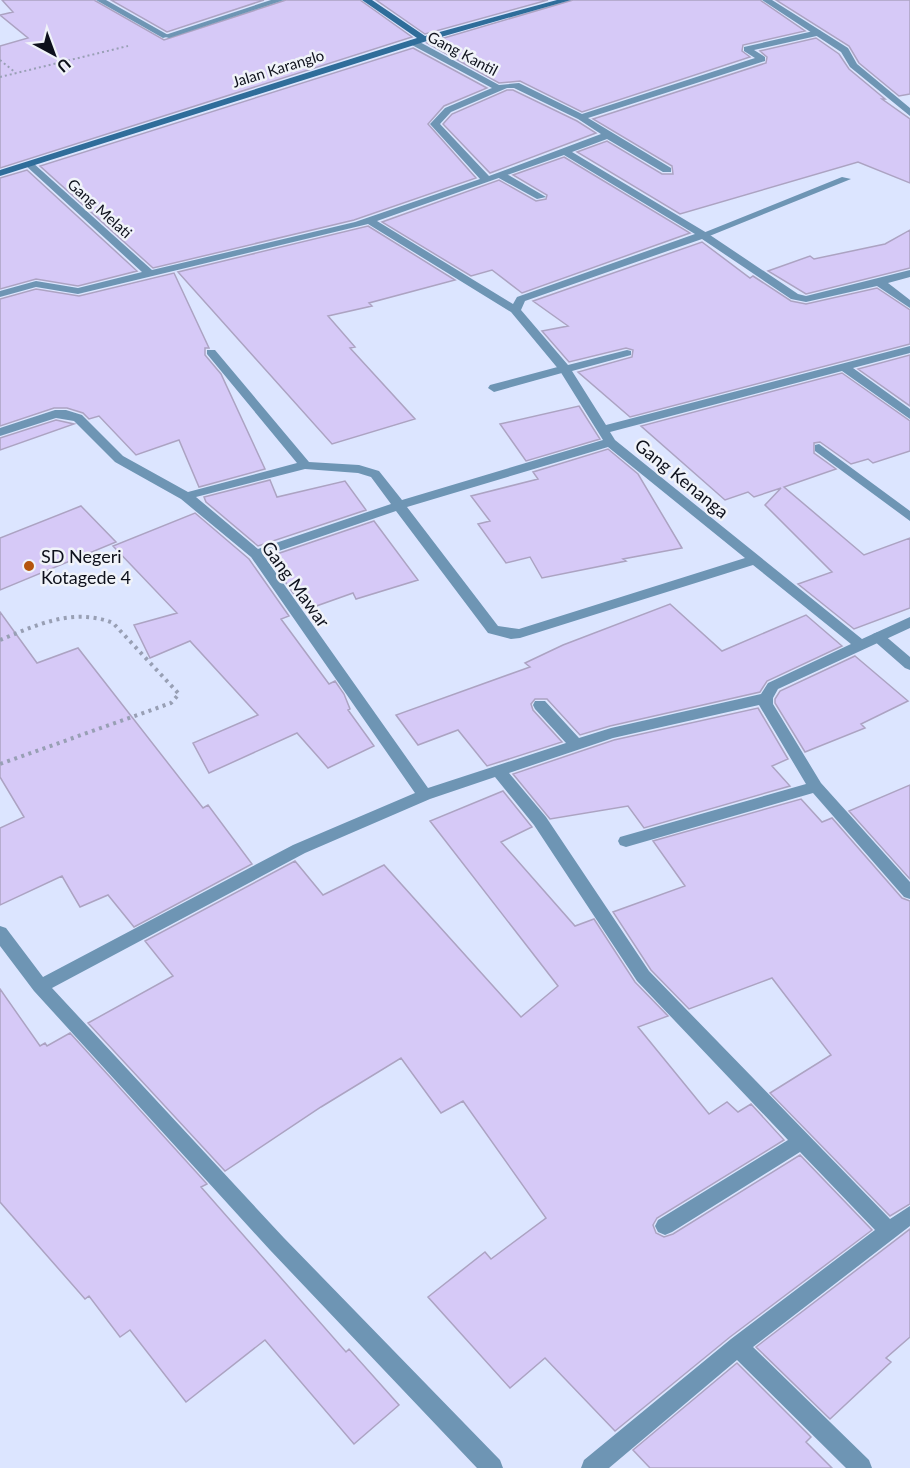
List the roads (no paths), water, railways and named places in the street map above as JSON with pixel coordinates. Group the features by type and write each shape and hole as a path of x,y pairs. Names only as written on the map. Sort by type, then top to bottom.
{"street":[{"path":"100,0 166,36 280,0"},
{"path":"366,0 424,39"},
{"name":"Jalan Karanglo","path":"0,173 413,42 545,2 567,0"},
{"path":"766,0 845,50 853,65 910,113"},
{"path":"581,117 762,59 747,49 818,33"},
{"name":"Gang Kantil","path":"413,42 499,88"},
{"path":"487,180 435,124 448,110 499,88 516,85 581,117 667,171"},
{"path":"0,294 36,284 78,291 370,221 608,135"},
{"path":"564,151 703,235 795,297 802,299 880,283 910,273"},
{"name":"Gang Melati","path":"29,164 150,274"},
{"path":"501,175 541,196"},
{"path":"515,310 521,299 703,235 846,179"},
{"name":"Gang Kenanga","path":"370,221 515,310 565,369 610,442 860,644"},
{"path":"880,283 910,305"},
{"path":"603,430 910,349"},
{"path":"211,352 305,465"},
{"path":"494,388 627,353"},
{"path":"843,366 910,415"},
{"name":"Gang Mawar","path":"0,432 55,414 66,414 78,418 119,459 186,496 256,554 424,795"},
{"path":"256,554 400,505 610,442"},
{"path":"819,448 910,517"},
{"path":"186,496 305,465 371,472 400,505 493,630 498,633 520,633 754,560"},
{"path":"910,622 773,686 766,698 766,704 816,787 910,893"},
{"path":"878,637 910,665"},
{"path":"40,986 299,849 424,795 575,743 766,698"},
{"path":"540,705 575,743"},
{"path":"499,771 540,821 643,976 889,1232"},
{"path":"626,841 816,787"},
{"path":"0,933 40,986 277,1244 492,1468"},
{"path":"665,1227 801,1142"},
{"path":"592,1468 738,1346 910,1215"},
{"path":"738,1346 861,1468"}],"place":[{"name":"SD Negeri Kotagede 4","path":"29,566"}]}
